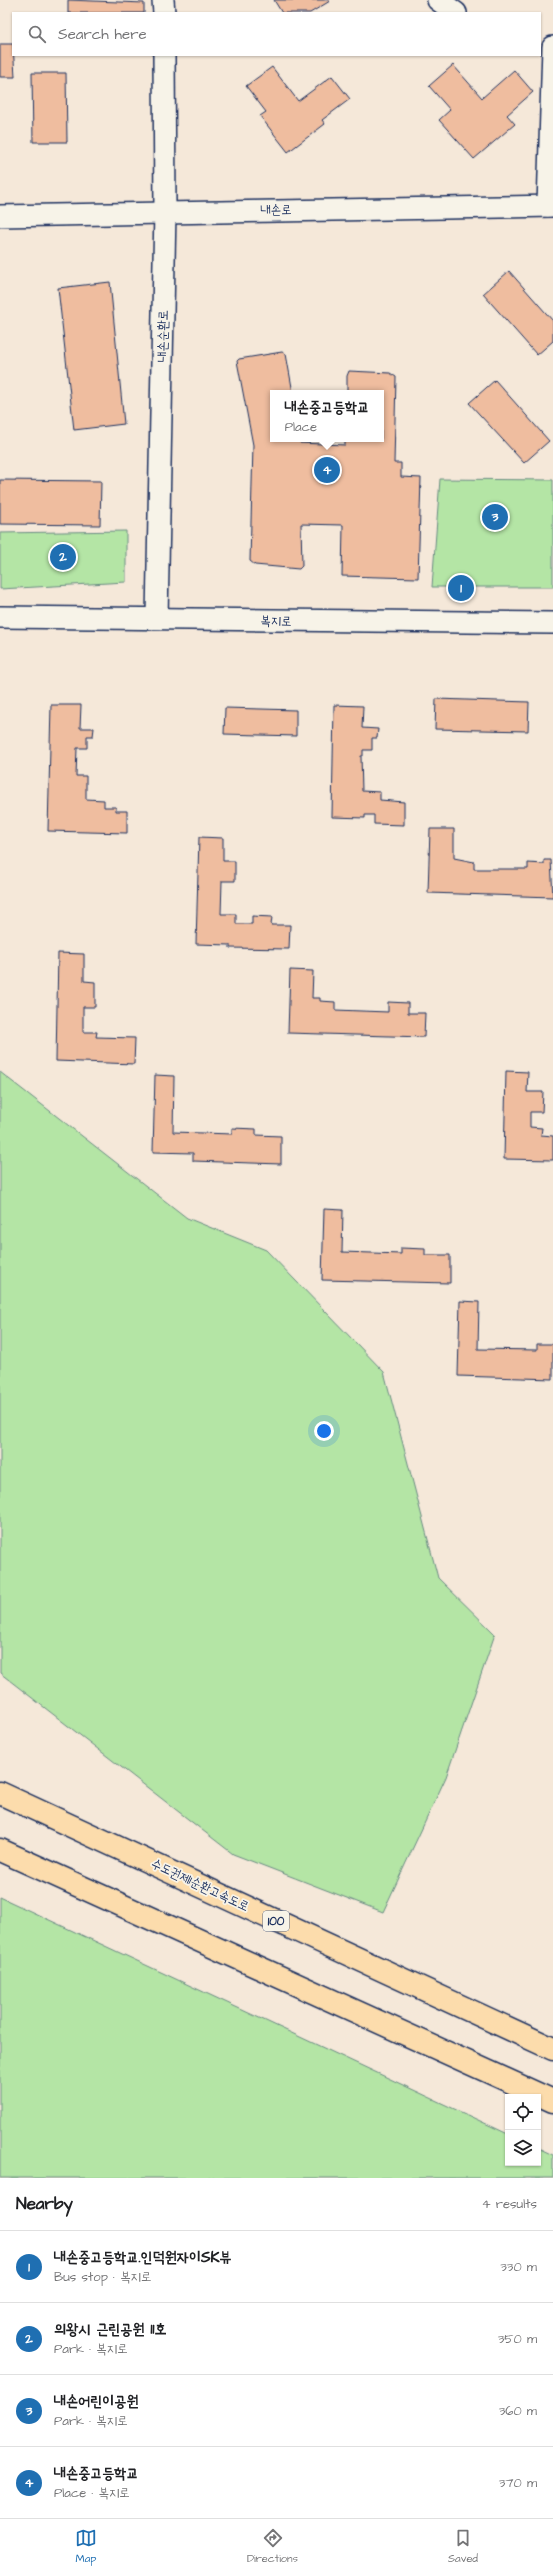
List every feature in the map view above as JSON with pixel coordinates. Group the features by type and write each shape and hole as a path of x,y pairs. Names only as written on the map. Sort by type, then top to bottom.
{"highway":[{"name":"수도권제1순환고속도로","path":"0,1793 553,2049"},
{"path":"0,1850 553,2101"}],"street":[{"path":"163,0 164,12"},
{"path":"438,0 455,12"},
{"path":"541,42 553,44"},
{"path":"550,206 553,47"},
{"name":"내손순환로","path":"157,618 165,211 164,56"},
{"name":"내손로","path":"0,216 165,211 550,206"},
{"name":"복지로","path":"0,617 553,623"}],"green space":[{"path":"440,479 553,480 553,587 432,587"},
{"path":"126,531 126,582 0,589 0,533"},
{"path":"0,1072 187,1218 266,1250 384,1372 438,1578 495,1634 446,1777 383,1912 233,1854 0,1673"},
{"path":"0,1897 505,2133 505,2166 541,2166 541,2149 553,2155 553,2178 0,2178"}],"building":[{"path":"68,0 144,3 144,12 68,12"},
{"path":"274,0 330,1 312,12 281,12"},
{"path":"0,44 12,44 15,77 0,77"},
{"path":"453,65 482,98 514,70 533,92 507,115 515,124 474,159 439,120 450,110 429,86"},
{"path":"272,67 298,101 332,76 350,99 322,120 325,124 288,152 260,116 266,112 246,86"},
{"path":"32,73 66,73 67,142 33,142"},
{"path":"509,271 553,321 553,341 537,355 483,294"},
{"path":"110,282 124,424 74,430 58,288"},
{"path":"282,352 286,354 292,390 270,390 270,442 345,445 345,442 384,442 384,390 347,390 347,376 349,371 390,373 396,377 394,463 401,463 401,477 421,478 418,578 342,576 343,525 301,524 302,566 299,569 255,565 250,561 253,445 237,361 239,359"},
{"path":"495,380 549,441 524,463 469,403"},
{"path":"0,480 101,481 100,525 0,524"},
{"path":"436,699 529,702 528,731 435,729"},
{"path":"51,705 81,705 80,728 94,728 93,736 87,736 87,748 77,748 76,776 86,776 86,799 104,800 104,807 116,807 116,811 127,811 127,833 48,831"},
{"path":"334,705 363,706 362,728 378,729 377,738 372,738 372,750 363,750 363,756 361,756 362,791 380,792 380,800 404,802 404,825 374,824 374,815 365,815 365,818 332,817"},
{"path":"225,708 296,710 296,736 224,734"},
{"path":"430,829 454,829 454,858 474,862 474,869 528,869 528,863 544,864 544,860 551,860 553,897 428,893"},
{"path":"199,837 223,838 223,861 235,861 235,881 222,881 221,914 236,914 236,924 252,924 252,916 272,917 271,925 290,925 289,949 230,948 230,945 196,944"},
{"path":"58,953 84,954 84,981 95,982 95,1007 83,1007 83,1032 97,1032 96,1037 135,1038 134,1064 56,1061"},
{"path":"290,970 313,971 312,998 320,998 320,1001 335,1002 335,1010 388,1012 388,1002 408,1003 408,1013 425,1013 424,1037 288,1033"},
{"path":"506,1071 528,1072 527,1092 543,1092 542,1112 530,1112 530,1127 542,1128 541,1135 553,1136 553,1160 504,1159"},
{"path":"155,1075 174,1076 173,1132 232,1134 232,1128 256,1129 256,1135 281,1136 281,1164 193,1161 193,1153 153,1152"},
{"path":"324,1209 343,1210 342,1252 401,1254 401,1248 425,1249 425,1255 450,1255 450,1283 322,1280"},
{"path":"460,1301 479,1302 478,1349 537,1350 537,1344 553,1344 553,1379 458,1376"}],"place":[{"name":"내손중고등학교","path":"327,470"},
{"name":"내손어린이공원","path":"495,517"},
{"name":"의왕시 근린공원 11호","path":"63,557"},
{"name":"내손중고등학교.인덕원자이SK뷰","path":"461,588"}]}
